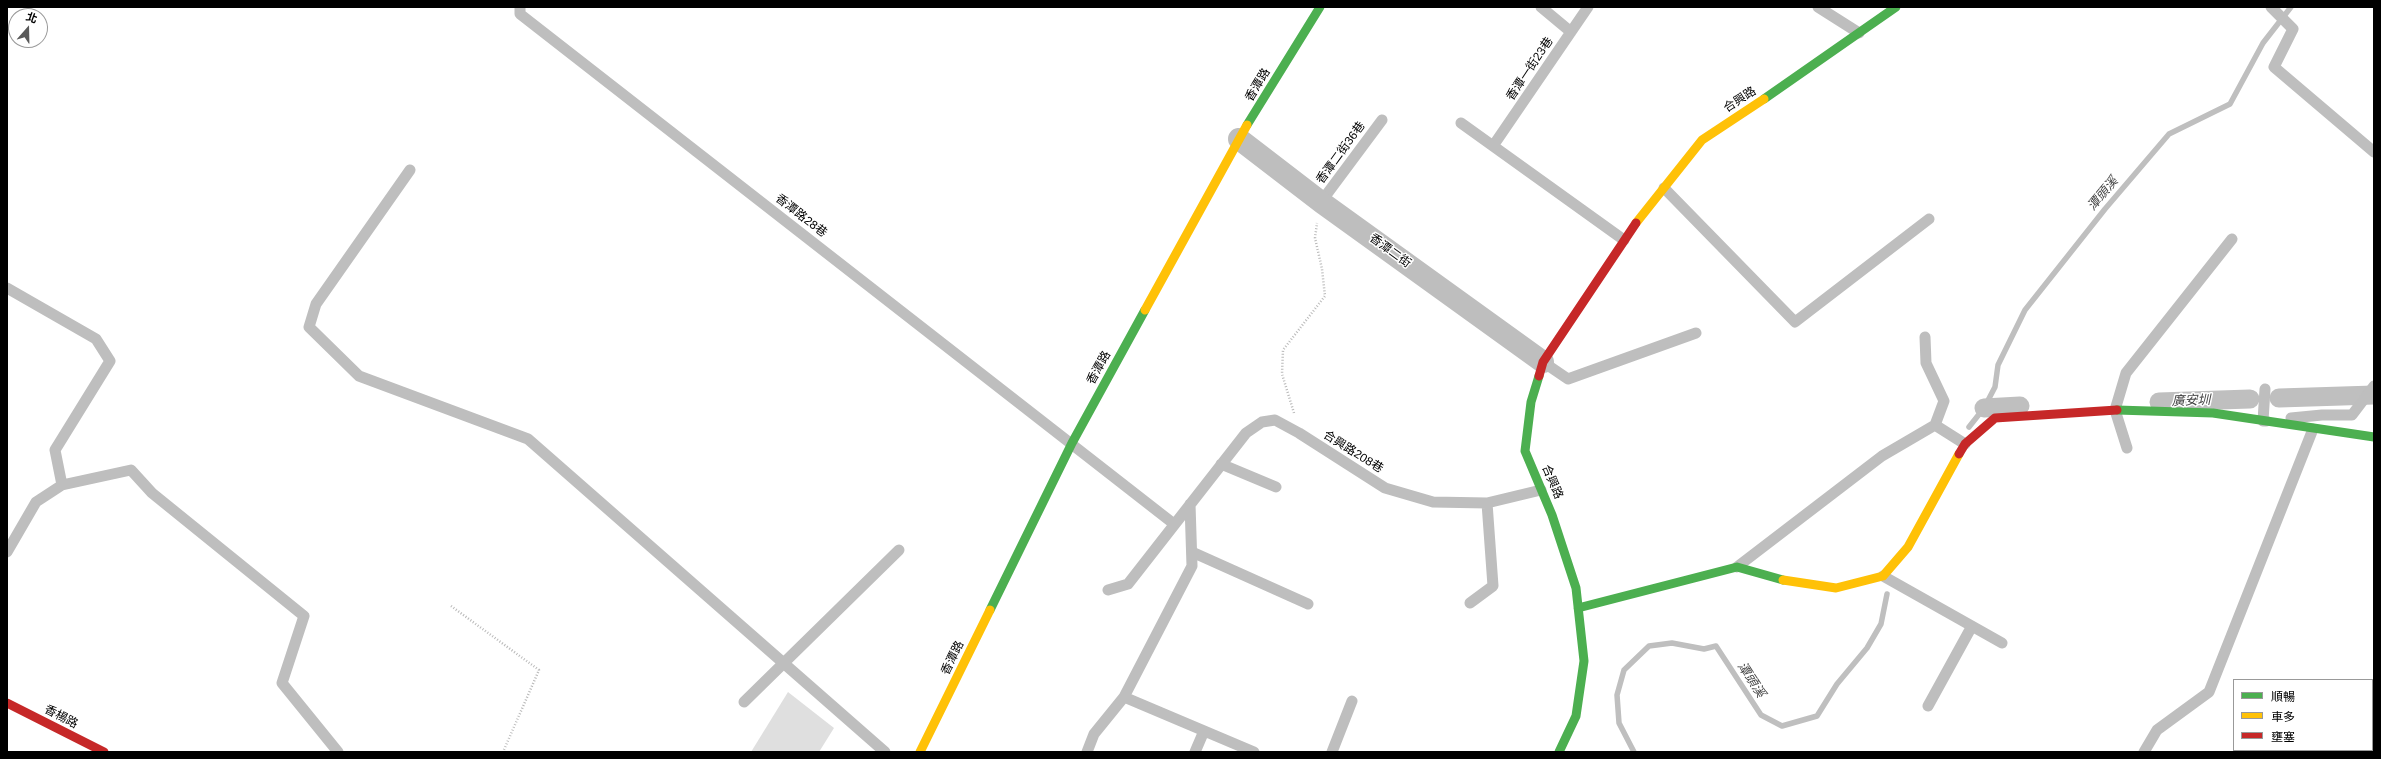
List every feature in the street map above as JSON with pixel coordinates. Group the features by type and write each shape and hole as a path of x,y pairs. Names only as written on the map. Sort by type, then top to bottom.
{"street":[{"name":"香潭路","path":"920,752 1072,443 1239,139 1320,7"},
{"name":"合興路","path":"1564,750 1576,716 1584,661 1576,588 1542,490 1525,451 1531,402 1543,362 1624,240 1702,140 1896,7"},
{"name":"香潭二街","path":"1239,139 1321,202 1543,362"},
{"path":"1578,608 1737,567 1778,579 1836,588 1883,576 1908,547 1965,444 1995,418 2115,410 2213,413 2374,437"},
{"name":"香楊路","path":"7,702 104,752"}],"lane":[{"name":"香潭路28巷","path":"520,7 520,14 1072,443"},
{"path":"1541,7 1571,32"},
{"name":"香潭一街23巷","path":"1493,146 1588,7"},
{"path":"1818,7 1859,32"},
{"path":"2273,8 2293,29 2274,67 2374,152"},
{"name":"香潭二街36巷","path":"1321,202 1382,120"},
{"path":"1461,123 1624,240"},
{"path":"410,170 316,304 310,327 359,376 528,440 885,752"},
{"path":"1664,188 1795,322 1929,219"},
{"path":"2127,448 2115,410 2126,373 2232,239"},
{"path":"7,288 96,339 110,361 55,450 62,485"},
{"path":"1543,362 1568,379 1696,333"},
{"path":"1737,567 1882,456 1935,425 1944,401 1926,363 1924,337"},
{"path":"2265,389 2263,421 2322,415 2352,415 2374,386"},
{"name":"合興路208巷","path":"1108,590 1128,584 1246,433 1262,422 1275,420 1300,433 1385,488 1433,502 1487,503 1542,490"},
{"path":"1935,425 1965,444"},
{"path":"2144,752 2157,730 2209,692 2313,429"},
{"path":"1072,443 1174,524"},
{"path":"1221,464 1276,487"},
{"path":"7,552 36,502 62,485 131,470 152,493 304,616 282,682 338,752"},
{"path":"1470,603 1493,586 1487,503"},
{"path":"1087,752 1094,734 1124,697 1192,566 1190,504"},
{"path":"744,702 899,550"},
{"path":"1192,552 1308,604"},
{"path":"1883,576 2002,643"},
{"path":"1928,706 1972,626"},
{"path":"1124,697 1254,752"},
{"path":"1332,752 1352,701"},
{"path":"1195,752 1204,731"}],"path":[{"path":"1300,433 1282,374 1283,350 1325,296 1322,269 1315,238 1321,202"},
{"path":"451,606 539,670 503,752"}],"building":[{"path":"788,692 834,728 819,752 751,752"}],"waterway":[{"name":"潭頭溪","path":"1969,427 1984,408 1995,387 1998,365 2025,310 2105,209 2169,134 2230,104 2263,43 2291,7"},
{"name":"廣安圳","path":"2279,398 2374,395"},
{"name":"廣安圳","path":"2159,402 2250,399"},
{"name":"廣安圳","path":"1984,408 2020,406"},
{"name":"潭頭溪","path":"1634,752 1619,723 1617,695 1624,670 1649,646 1672,643 1704,649 1716,646 1761,715 1782,726 1817,716 1837,684 1867,648 1881,624 1887,594"}],"traffic: fast":[{"path":"1247,125 1320,7"},
{"path":"1764,99 1896,7"},
{"path":"990,610 1072,443 1145,310"},
{"path":"1539,376 1531,402 1525,451 1552,515 1576,588 1584,661 1576,716 1559,752"},
{"path":"2117,410 2213,413 2374,437"},
{"path":"1578,608 1737,567 1783,580"}],"traffic: slow":[{"path":"1636,223 1702,140 1764,99"},
{"path":"1145,310 1247,125"},
{"path":"1783,580 1836,588 1883,576 1908,547 1959,454"},
{"path":"920,752 990,610"}],"traffic: jam":[{"path":"1539,376 1543,362 1636,223"},
{"path":"1959,454 1965,444 1995,418 2117,410"},
{"path":"7,703 104,752"}]}
